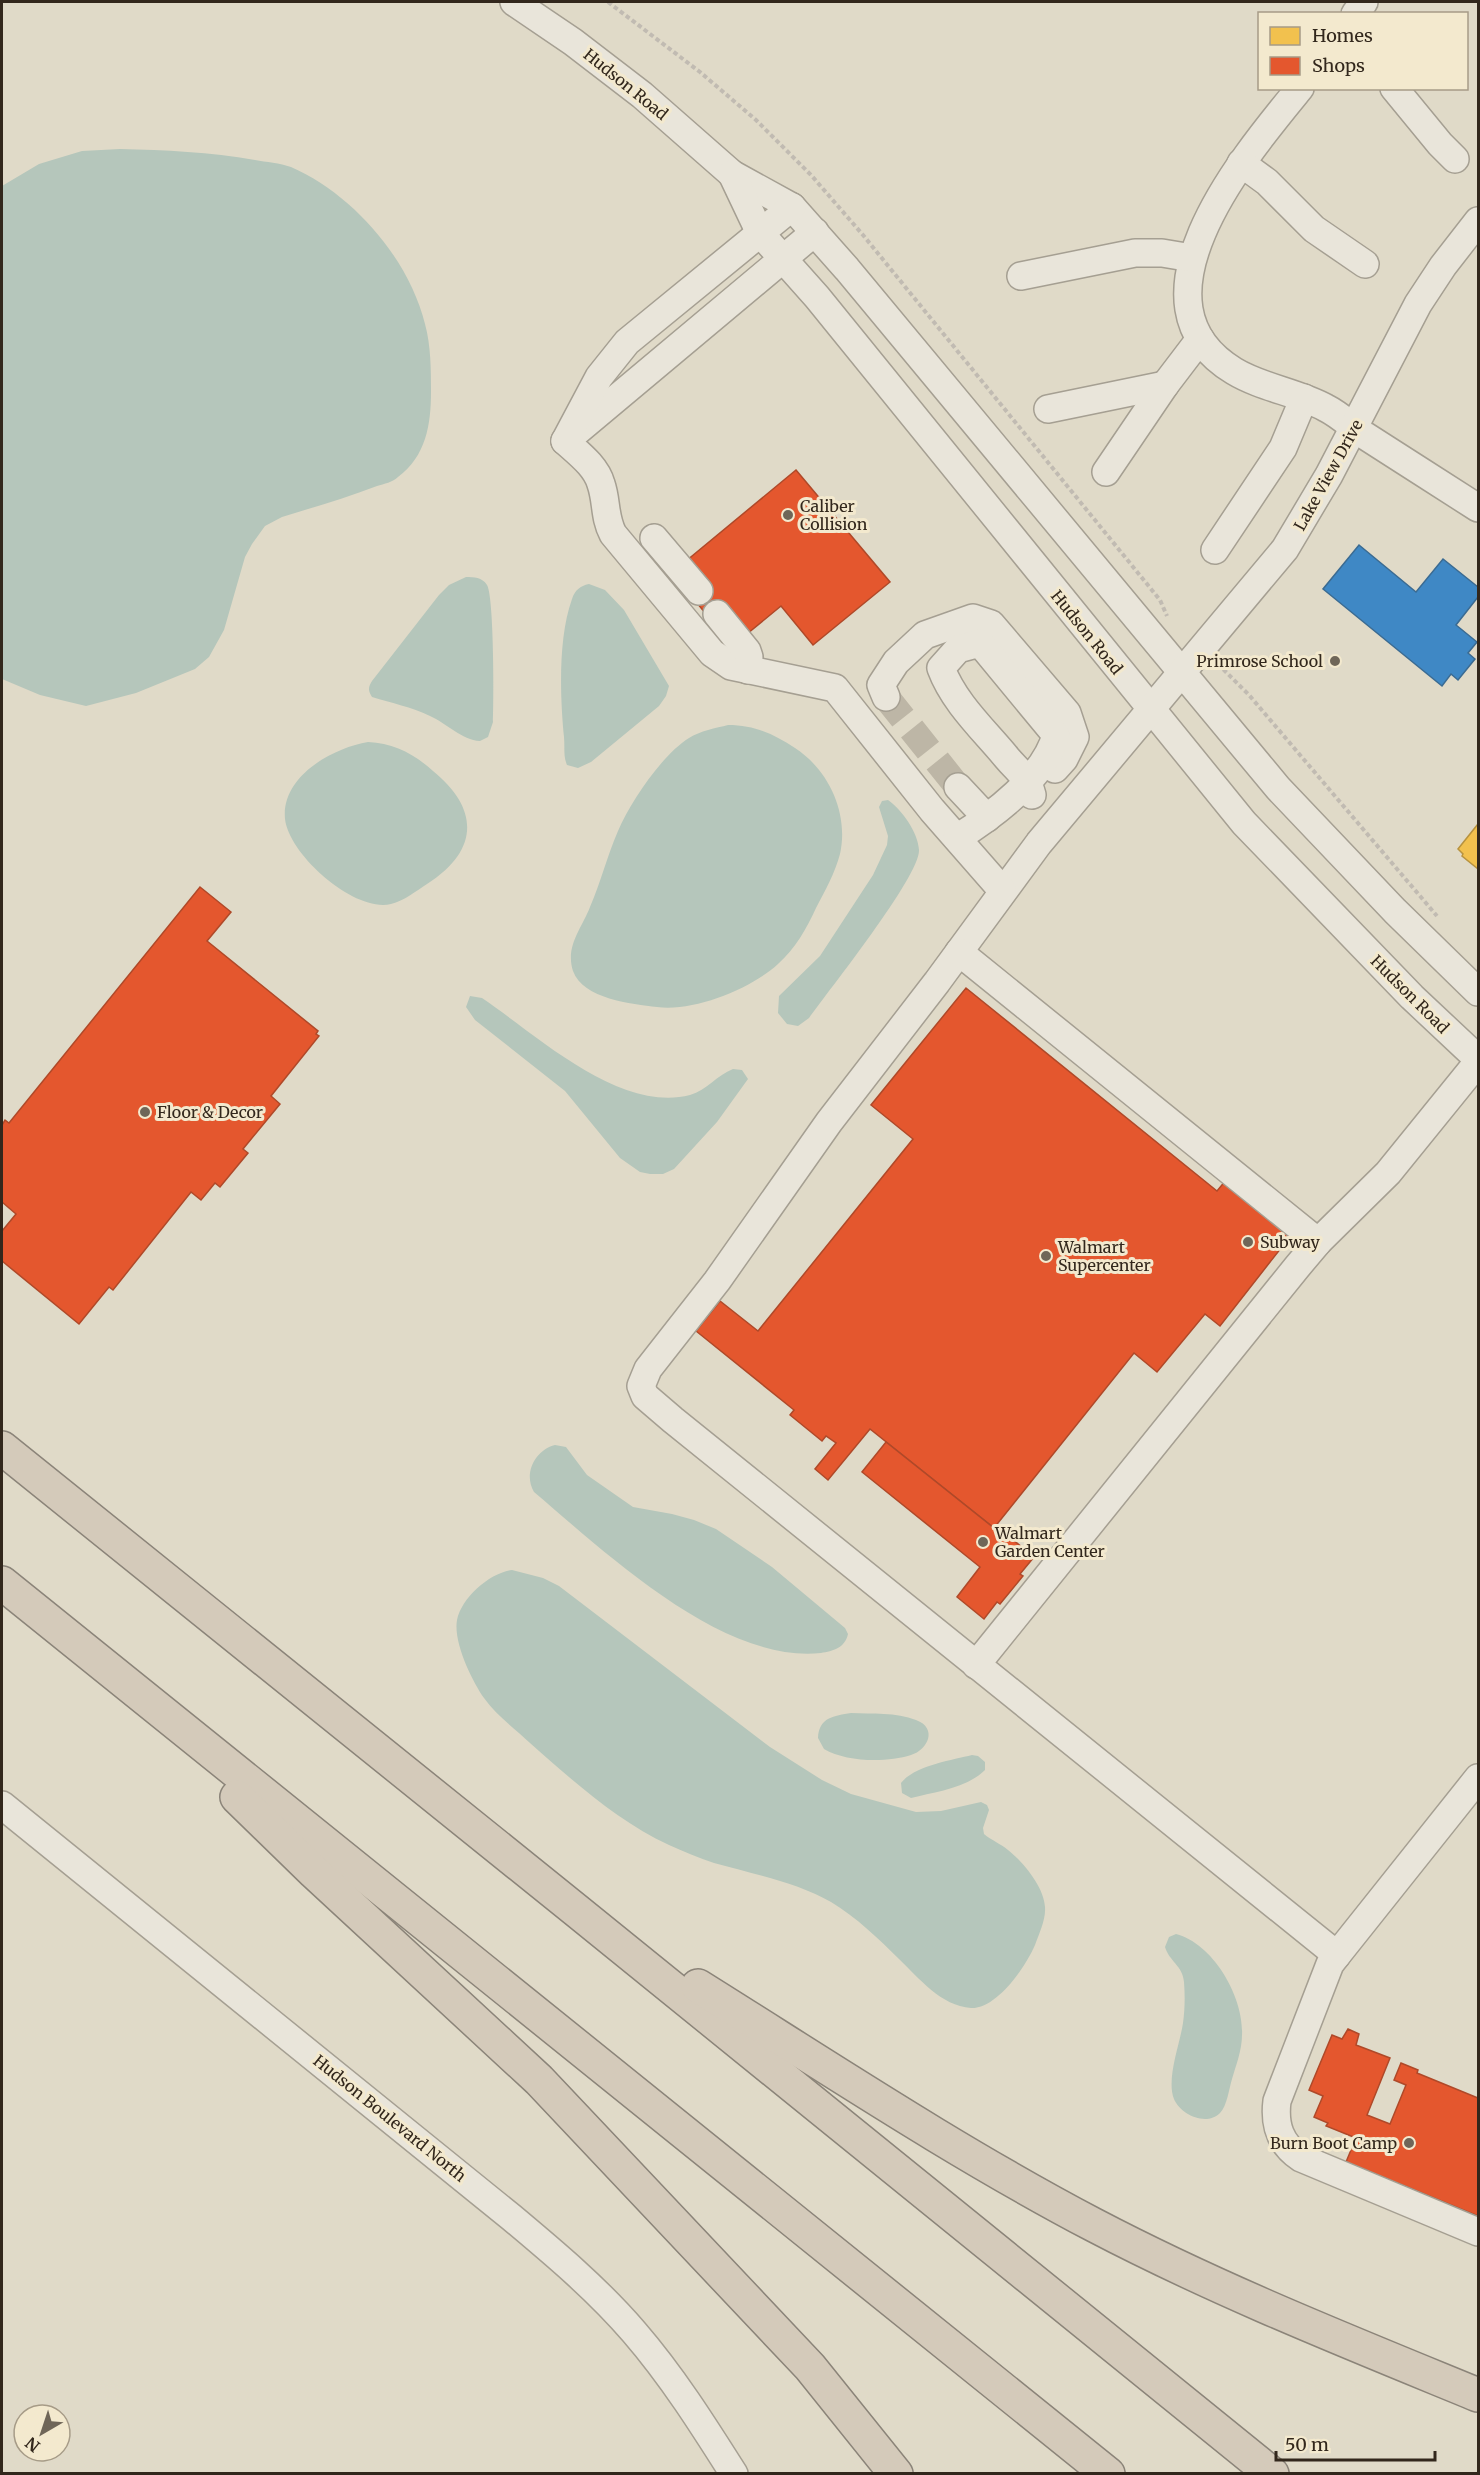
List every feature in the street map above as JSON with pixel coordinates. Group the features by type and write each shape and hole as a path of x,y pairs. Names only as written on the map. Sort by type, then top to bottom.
{"highway":[{"path":"2,1448 1272,2474"},
{"path":"2,1583 1108,2474"},
{"path":"99,1661 314,1872 539,2080 810,2367 896,2474"},
{"path":"577,1911 947,2142 1095,2225 1268,2308 1479,2395"}],"street":[{"name":"Hudson Road","path":"514,2 573,42 642,95 732,174 792,207 1278,788 1330,844 1479,992"},
{"path":"1298,90 1241,163 1216,206 1192,258 1188,274 1187,296 1191,317 1200,339 1215,357 1233,371 1328,409 1479,508"},
{"path":"1396,90 1455,159"},
{"path":"1241,163 1267,182 1314,229 1365,264"},
{"name":"Hudson Road","path":"732,174 760,233 817,297 1151,711 1266,847 1412,996 1479,1060"},
{"path":"565,441 599,377 627,342 792,207"},
{"name":"Lake View Drive","path":"976,1665 649,1400 641,1386 648,1369 717,1281 841,1105 959,952 1002,890 1075,798 1151,711 1289,543 1315,502 1418,304 1443,266 1479,221"},
{"path":"565,441 815,232"},
{"path":"1021,276 1135,253 1162,253 1192,258"},
{"path":"1106,472 1165,385 1200,339"},
{"path":"1048,409 1165,385"},
{"path":"1215,550 1283,448 1304,398"},
{"path":"565,441 584,458 599,478 606,516 619,541 712,653 724,663 748,670 835,688 964,847 1002,890"},
{"path":"654,538 699,591"},
{"path":"717,614 747,651 748,670"},
{"path":"886,697 881,685 896,662 925,635 973,618 991,624 1067,713 1075,737 1064,759 1024,780 1010,780 983,813 964,847"},
{"path":"964,847 1018,812 1024,780 1052,748 1056,735 980,643 958,649 941,668 948,687 1024,780"},
{"path":"958,787 983,813"},
{"path":"959,952 1318,1242"},
{"path":"1336,1955 976,1665 1318,1242 1388,1173 1479,1060"},
{"path":"1479,1778 1330,1964 1278,2096 1276,2118 1281,2138 1290,2150 1301,2158 1479,2232"},
{"name":"Hudson Boulevard North","path":"2,1805 511,2217 586,2282 634,2332 657,2360 693,2409 734,2474"}],"path":[{"path":"1234,677 1444,923"}],"shaded area":[{"path":"120,149 204,153 282,164 314,179 336,194 375,231 392,253 417,300 428,341 431,404 428,428 421,450 415,460 396,479 282,517 265,526 245,557 224,630 209,657 195,669 136,693 86,706 40,695 2,679 2,186 39,164 82,151"},
{"path":"466,577 478,578 485,582 491,608 493,722 488,737 480,741 467,738 423,713 372,697 369,689 372,681 439,595 449,585"},
{"path":"589,584 605,590 624,610 669,686 659,706 591,762 578,768 567,765 565,758 561,686 562,649 567,614 573,596 578,589"},
{"path":"728,725 763,731 779,738 807,757 827,781 834,794 842,824 840,854 830,882 805,931 790,952 767,973 738,990 704,1002 672,1008 635,1004 597,994 578,980 573,971 571,953 624,819 639,793 668,755 698,733"},
{"path":"368,742 403,750 433,771 448,785 459,800 467,829 464,844 456,858 444,871 405,898 391,904 376,904 360,900 326,878 298,849 289,833 285,819 286,804 291,790 300,777 325,758 354,745"},
{"path":"888,800 904,815 916,836 919,850 915,864 890,907 809,1018 798,1026 787,1024 778,1013 779,996 820,956 873,875 887,845 888,836 879,807 882,801"},
{"path":"470,996 482,998 580,1067 607,1082 635,1093 663,1098 690,1095 702,1090 733,1069 742,1070 748,1079 717,1122 674,1169 663,1174 640,1172 620,1158 565,1091 475,1020 466,1007"},
{"path":"555,1445 566,1447 587,1475 633,1507 672,1514 716,1529 772,1567 845,1628 848,1634 844,1643 834,1650 821,1653 783,1652 744,1641 705,1622 667,1599 594,1544 534,1492 530,1478 533,1464 542,1452"},
{"path":"512,1570 543,1578 559,1586 770,1747 822,1780 851,1794 916,1812 941,1811 981,1802 987,1805 989,1810 983,1828 984,1834 1020,1861 1037,1883 1044,1899 1045,1912 1035,1945 1018,1974 991,2002 971,2008 950,2002 931,1990 867,1929 831,1902 789,1884 714,1863 669,1845 613,1812 579,1785 506,1722 489,1704 474,1682 464,1661 457,1629 460,1611 471,1595 486,1581"},
{"path":"851,1713 908,1717 927,1728 928,1739 922,1749 901,1758 855,1759 824,1749 818,1738 824,1722 839,1715"},
{"path":"972,1755 978,1756 985,1762 985,1770 969,1781 911,1798 902,1793 901,1783 915,1772"},
{"path":"1176,1934 1203,1949 1224,1974 1238,2005 1241,2020 1241,2046 1226,2102 1220,2113 1208,2119 1188,2114 1177,2104 1172,2091 1185,2002 1183,1976 1165,1947 1169,1937"}],"building: Homes":[{"path":"1478,824 1478,869 1462,856 1463,854 1458,849"}],"building: Shops":[{"name":"Caliber Collision","path":"796,470 890,582 813,645 781,606 747,634 710,619 692,597 686,561"},
{"name":"Floor & Decor","path":"200,887 231,912 207,941 318,1031 316,1034 319,1036 271,1096 280,1104 243,1149 248,1153 220,1187 215,1183 201,1200 191,1192 113,1290 109,1287 79,1324 2,1261 2,1231 16,1214 2,1202 2,1125 5,1120 9,1123"},
{"name":"Walmart Supercenter","path":"966,988 1217,1191 1226,1180 1292,1234 1220,1326 1205,1314 1157,1372 1134,1353 994,1528 870,1429 828,1480 815,1469 836,1443 826,1436 822,1441 790,1415 794,1410 696,1331 720,1301 758,1331 913,1139 871,1105"},
{"name":"Walmart Garden Center","path":"886,1442 1034,1557 1020,1574 1023,1576 984,1619 957,1597 980,1567 862,1472"},
{"path":"1348,2029 1359,2034 1356,2045 1390,2058 1367,2115 1390,2124 1406,2085 1394,2080 1401,2063 1418,2070 1417,2073 1478,2098 1478,2216 1346,2162 1356,2138 1326,2126 1328,2123 1314,2117 1323,2096 1309,2090 1332,2035 1342,2039"}],"building: Schools":[{"path":"1359,545 1416,592 1443,559 1478,587 1478,597 1456,625 1477,642 1468,653 1475,659 1458,680 1451,674 1442,686 1323,589"}],"tunnel":[{"path":"886,697 958,787"}],"place":[{"name":"Caliber Collision","path":"788,515"},
{"name":"Primrose School","path":"1335,661"},
{"name":"Floor & Decor","path":"145,1112"},
{"name":"Subway","path":"1248,1242"},
{"name":"Walmart Supercenter","path":"1046,1256"},
{"name":"Walmart Garden Center","path":"983,1542"},
{"name":"Burn Boot Camp","path":"1409,2143"}]}
